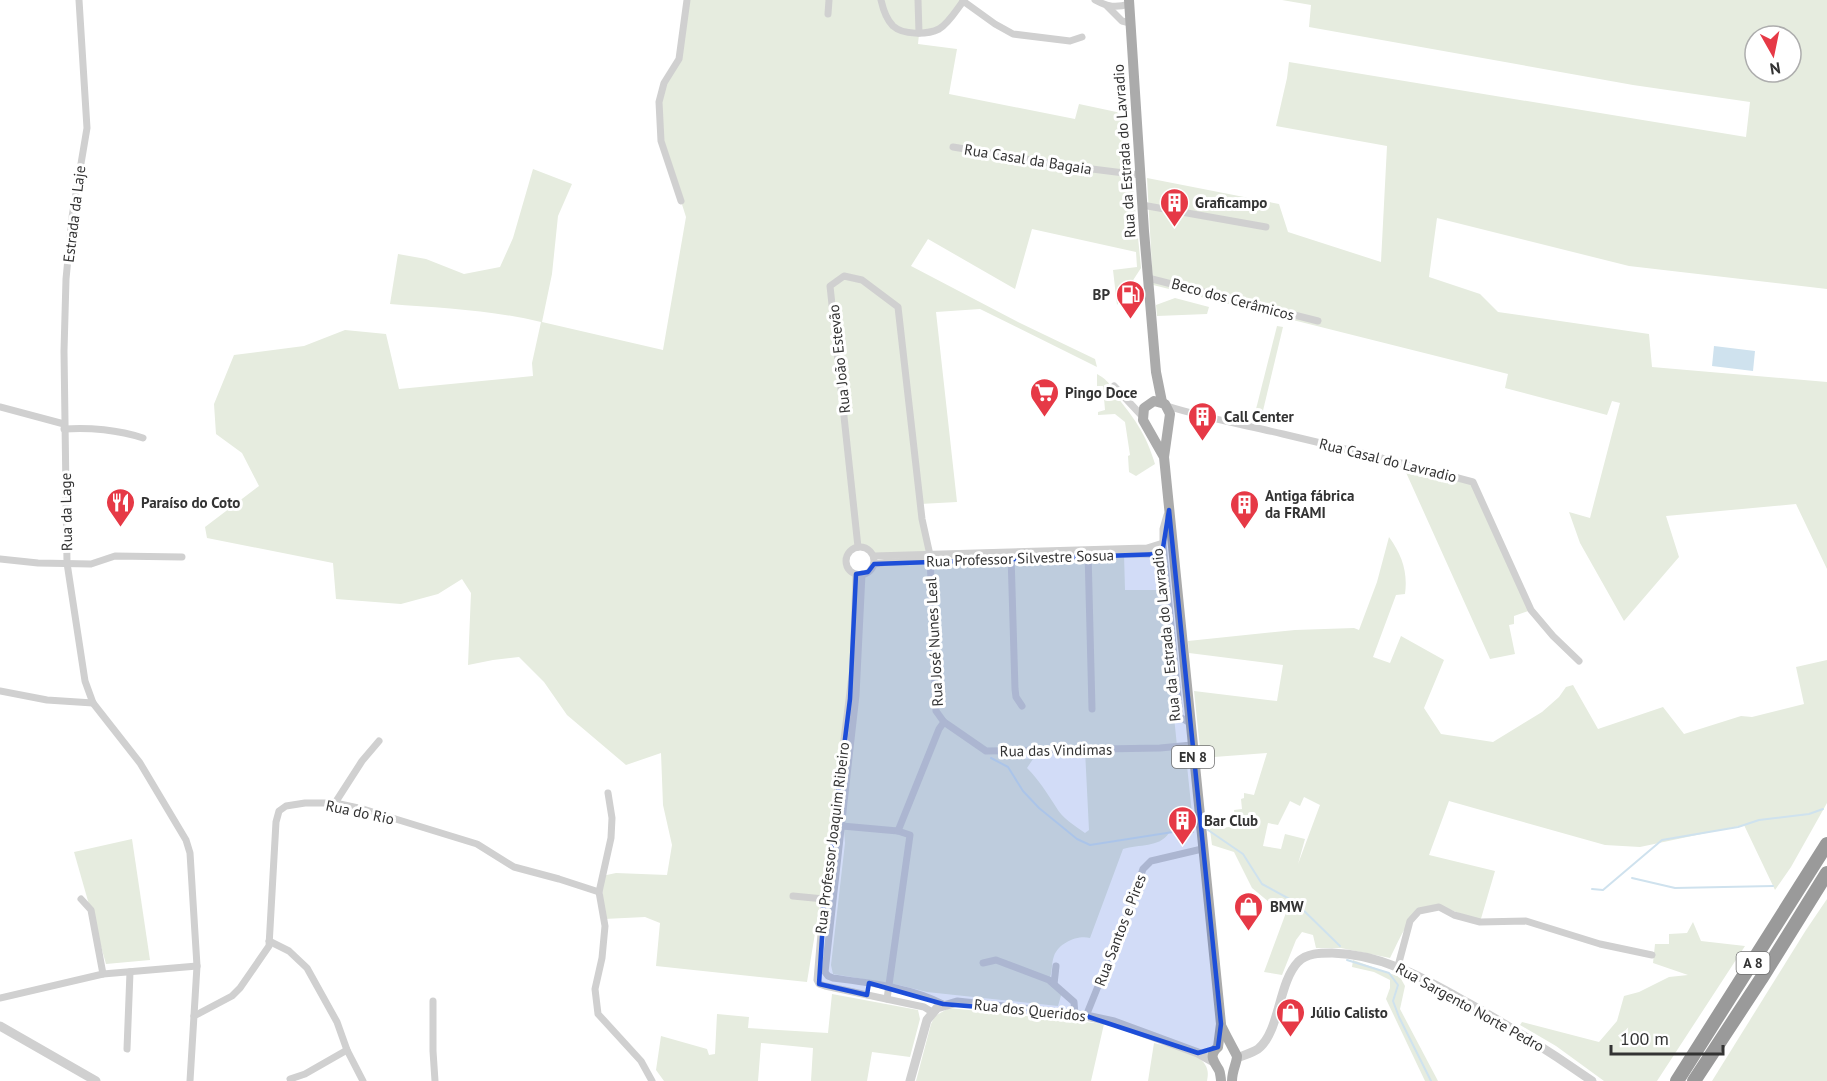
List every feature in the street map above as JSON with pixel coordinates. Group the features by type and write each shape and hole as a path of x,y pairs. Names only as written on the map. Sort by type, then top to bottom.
{"highway":[{"name":"A 8","path":"1677,1081 1827,844"},
{"name":"A 8","path":"1694,1081 1827,873"}],"main road":[{"name":"Rua da Estrada do Lavradio","path":"1127,1 1156,372 1165,404"},
{"name":"Rua da Estrada do Lavradio","path":"1148,403 1156,372"},
{"path":"1148,403 1165,404"},
{"name":"EN 8","path":"1144,420 1148,403"},
{"name":"EN 8","path":"1165,404 1168,420"},
{"name":"Rua da Estrada do Lavradio","path":"1144,420 1164,457"},
{"path":"1144,420 1157,428 1168,420"},
{"name":"Rua da Estrada do Lavradio","path":"1168,420 1164,457 1221,1024 1216,1057 1221,1081"},
{"name":"Rua da Estrada do Lavradio","path":"1221,1024 1233,1055 1232,1081"},
{"path":"1216,1057 1226,1070 1233,1055"},
{"path":"1216,1057 1233,1055"}],"street":[{"name":"Estrada da Laje","path":"64,427 66,279 72,217 87,128 79,0"},
{"path":"681,201 661,141 659,102 664,83 679,59 687,0"},
{"path":"828,14 829,0"},
{"path":"881,0 884,14 899,30 919,33 938,30 964,1 1013,34 1070,40 1082,37"},
{"path":"918,0 919,33"},
{"path":"1095,0 1107,6 1122,21 1130,23"},
{"path":"1107,6 1119,7 1127,1"},
{"name":"Rua Casal da Bagaia","path":"953,147 1140,175"},
{"path":"1142,205 1266,227"},
{"name":"Rua João Estevão","path":"858,547 830,286 844,276 862,280 898,307 922,519 930,558"},
{"name":"Beco dos Cerâmicos","path":"1148,278 1318,321"},
{"path":"1113,386 1144,420"},
{"path":"1130,403 1148,403"},
{"name":"Rua Casal do Lavradio","path":"1165,404 1186,412 1348,449 1473,482 1531,610 1579,661"},
{"path":"0,407 64,427 131,434 143,438"},
{"path":"1168,420 1186,412"},
{"name":"Rua da Lage","path":"0,559 67,563 64,427"},
{"path":"1169,510 1163,529 1162,543 1180,717 1190,723"},
{"name":"Rua Professor Silvestre Sosua","path":"1088,553 1147,548 1162,543"},
{"path":"858,547 867,548 874,560 868,572 859,574 848,568 846,559 850,551 858,547"},
{"path":"1088,553 1092,709"},
{"name":"Rua Professor Silvestre Sosua","path":"874,560 1088,553 1154,554 1164,560"},
{"path":"1011,555 1015,694 1022,706"},
{"path":"182,557 115,556 91,564 67,563 84,672 93,703 140,763 186,840 190,853 197,966 190,1081"},
{"name":"Rua José Nunes Leal","path":"930,558 936,711 944,722"},
{"name":"Rua Professor Joaquim Ribeiro","path":"859,574 856,695 825,972 833,978 890,987 929,997 943,1004"},
{"name":"Rua Professor Joaquim Ribeiro","path":"859,574 852,675 824,899 817,980 819,984 825,986 924,1007 932,1012"},
{"path":"0,692 47,700 93,703"},
{"path":"898,831 939,729 944,722"},
{"name":"Rua das Vindimas","path":"944,722 986,751 1152,749 1192,745"},
{"path":"334,803 362,761 379,741"},
{"path":"608,793 612,818 611,838 599,892 605,926 602,958 595,989 598,1014 618,1034 647,1070 652,1081"},
{"name":"Rua do Rio","path":"194,1016 232,996 269,946 276,822 279,811 286,806 334,803 363,809 449,834 477,844 514,867 599,892"},
{"path":"842,826 898,831 910,835 887,999"},
{"name":"Rua Santos e Pires","path":"1086,1016 1143,869 1151,861 1202,849"},
{"path":"793,896 824,899"},
{"path":"81,899 91,910 103,974"},
{"path":"1398,966 1410,921 1419,911 1439,907 1454,915 1480,922 1526,921 1600,944 1652,956"},
{"path":"269,941 289,951 307,968 337,1022 347,1050 363,1081"},
{"name":"Rua Sargento Norte Pedro","path":"1233,1055 1253,1052 1265,1040 1288,979 1302,958 1315,954 1346,954 1398,966 1524,1034 1593,1081"},
{"path":"983,963 996,960 1040,976 1054,984 1074,1002 1075,1015"},
{"path":"0,998 103,974 197,966"},
{"path":"1054,984 1056,966"},
{"path":"127,1049 130,972"},
{"path":"867,995 869,983"},
{"path":"433,1001 435,1081"},
{"name":"Rua dos Queridos","path":"943,1004 957,1002 1086,1016 1114,1022 1198,1053 1216,1057"},
{"path":"910,1081 927,1020 932,1012 943,1004"},
{"path":"0,1026 96,1081"},
{"path":"290,1079 305,1074 347,1050"},
{"path":"644,1081 647,1070"}],"highlighted area":[{"path":"1169,510 1221,1024 1218,1047 1198,1053 1086,1016 943,1004 869,983 867,995 819,984 824,906 850,699 856,574 868,572 874,564 1162,554"}],"shaded area":[{"path":"685,0 963,0 945,24 919,34 918,44 957,49 949,94 1075,119 1079,104 1126,114 1141,268 1117,305 1113,270 1137,267 1136,252 1032,229 1015,289 928,239 911,266 1095,359 1097,367 980,309 936,312 957,502 920,504 930,555 874,556 867,548 858,547 848,553 846,561 851,572 862,574 868,572 874,564 1124,554 1125,590 1161,590 1177,746 1186,756 1194,833 1169,833 1160,841 1123,849 1090,938 1069,941 1056,951 1049,980 1062,992 1058,1006 927,992 833,974 831,965 845,843 843,817 858,671 807,982 656,966 660,923 645,917 604,919 602,876 616,873 667,875 672,845 663,805 661,753 626,765 567,715 544,682 519,657 468,665 471,593 462,579 438,594 401,604 336,599 333,563 207,538 205,527 259,486 242,453 216,434 214,404 234,355 304,346 345,330 386,334 399,389 533,376 532,363 541,322 485,312 390,304 398,254 426,259 464,274 500,267 513,238 533,169 572,184 558,216 552,274 542,322 663,350 686,217 666,154 659,120 664,83 679,59","holes":["1085,750 1089,830 1085,833 1069,822 1059,811 1027,768 1033,759 1007,758 1003,752"]},
{"path":"1282,0 1827,0 1827,289 1629,266 1437,218 1429,277 1480,294 1498,312 1649,334 1652,367 1827,382 1827,569 1796,504 1666,516 1679,557 1624,621 1580,543 1569,512 1590,518 1620,403 1612,401 1607,415 1505,388 1508,374 1153,285 1147,178 1279,204 1288,232 1381,262 1387,146 1276,126 1289,62 1746,137 1750,102 1633,85 1309,27 1311,5"},
{"path":"1175,298 1209,307 1207,314 1157,316 1156,305"},
{"path":"1277,326 1283,327 1261,419 1254,417"},
{"path":"1097,374 1108,383 1135,421 1152,453 1155,464 1136,476 1129,472 1128,456 1130,455 1125,422 1115,414 1098,415 1098,412 1105,410 1103,386 1097,386"},
{"path":"1390,460 1473,482 1531,610 1514,616 1514,624 1509,625 1515,654 1490,659 1404,468 1385,464"},
{"path":"1389,537 1403,564 1406,578 1405,594 1396,595 1373,657 1390,663 1401,636 1444,660 1424,708 1441,734 1493,742 1542,712 1559,697 1566,687 1573,685 1598,729 1663,707 1684,734 1741,716 1752,717 1804,704 1796,667 1827,660 1827,803 1791,867 1775,890 1744,825 1640,847 1605,845 1449,801 1429,855 1495,871 1480,922 1440,907 1422,911 1408,924 1390,958 1341,948 1316,948 1313,935 1302,932 1296,940 1282,975 1264,972 1287,910 1269,902 1252,888 1234,852 1212,845 1209,823 1222,828 1236,826 1234,810 1242,809 1241,799 1244,798 1244,793 1254,795 1267,753 1201,758 1194,691 1277,701 1283,665 1189,653 1188,641 1295,630 1354,628 1359,630 1377,582","holes":["1304,797 1320,805 1298,864 1305,839 1285,834 1281,849 1263,846 1268,823 1278,825 1290,801 1300,806"]},
{"path":"132,839 150,960 106,964 74,852"},
{"path":"1827,899 1827,1081 1712,1081 1806,930"},
{"path":"1693,922 1701,941 1745,946 1657,1081 1604,1081 1556,1046 1520,1025 1522,1022 1599,1042 1617,1021 1624,996 1639,992 1669,977 1688,975 1653,963 1655,944 1669,944 1669,934 1687,933"},
{"path":"1353,960 1400,977 1405,986 1400,1009 1438,1081 1425,1081 1386,999 1390,980 1374,972 1352,967"},
{"path":"832,994 918,1010 920,1019 910,1057 872,1052 867,1081 811,1081 813,1048 761,1043 758,1081 664,1081 656,1070 661,1036 707,1049 709,1055 715,1054 717,1014 749,1017 748,1028 828,1033"},
{"path":"949,1008 1104,1024 1091,1081 916,1081 931,1024 935,1016"},
{"path":"1154,1043 1191,1053 1199,1058 1205,1064 1208,1072 1207,1081 1148,1081"}],"water":[{"path":"1714,346 1755,351 1753,371 1712,366"}],"waterway":[{"path":"991,758 1008,767 1023,791 1039,808 1077,839 1090,845 1192,829"},
{"path":"1592,889 1603,890 1662,840 1738,827 1759,820 1809,814 1823,809"},
{"path":"1208,830 1243,854 1262,884 1295,902 1340,946"},
{"path":"1632,878 1675,888 1773,886"},
{"path":"1347,960 1389,973 1398,985 1393,1001 1431,1081"}],"place":[{"name":"Graficampo","path":"1174,228"},
{"name":"BP","path":"1131,320"},
{"name":"Pingo Doce","path":"1044,418"},
{"name":"Call Center","path":"1203,442"},
{"name":"Paraíso do Coto","path":"120,528"},
{"name":"Antiga fábrica da FRAMI","path":"1244,530"},
{"name":"Bar Club","path":"1183,846"},
{"name":"BMW","path":"1249,932"},
{"name":"Júlio Calisto","path":"1290,1038"}]}
